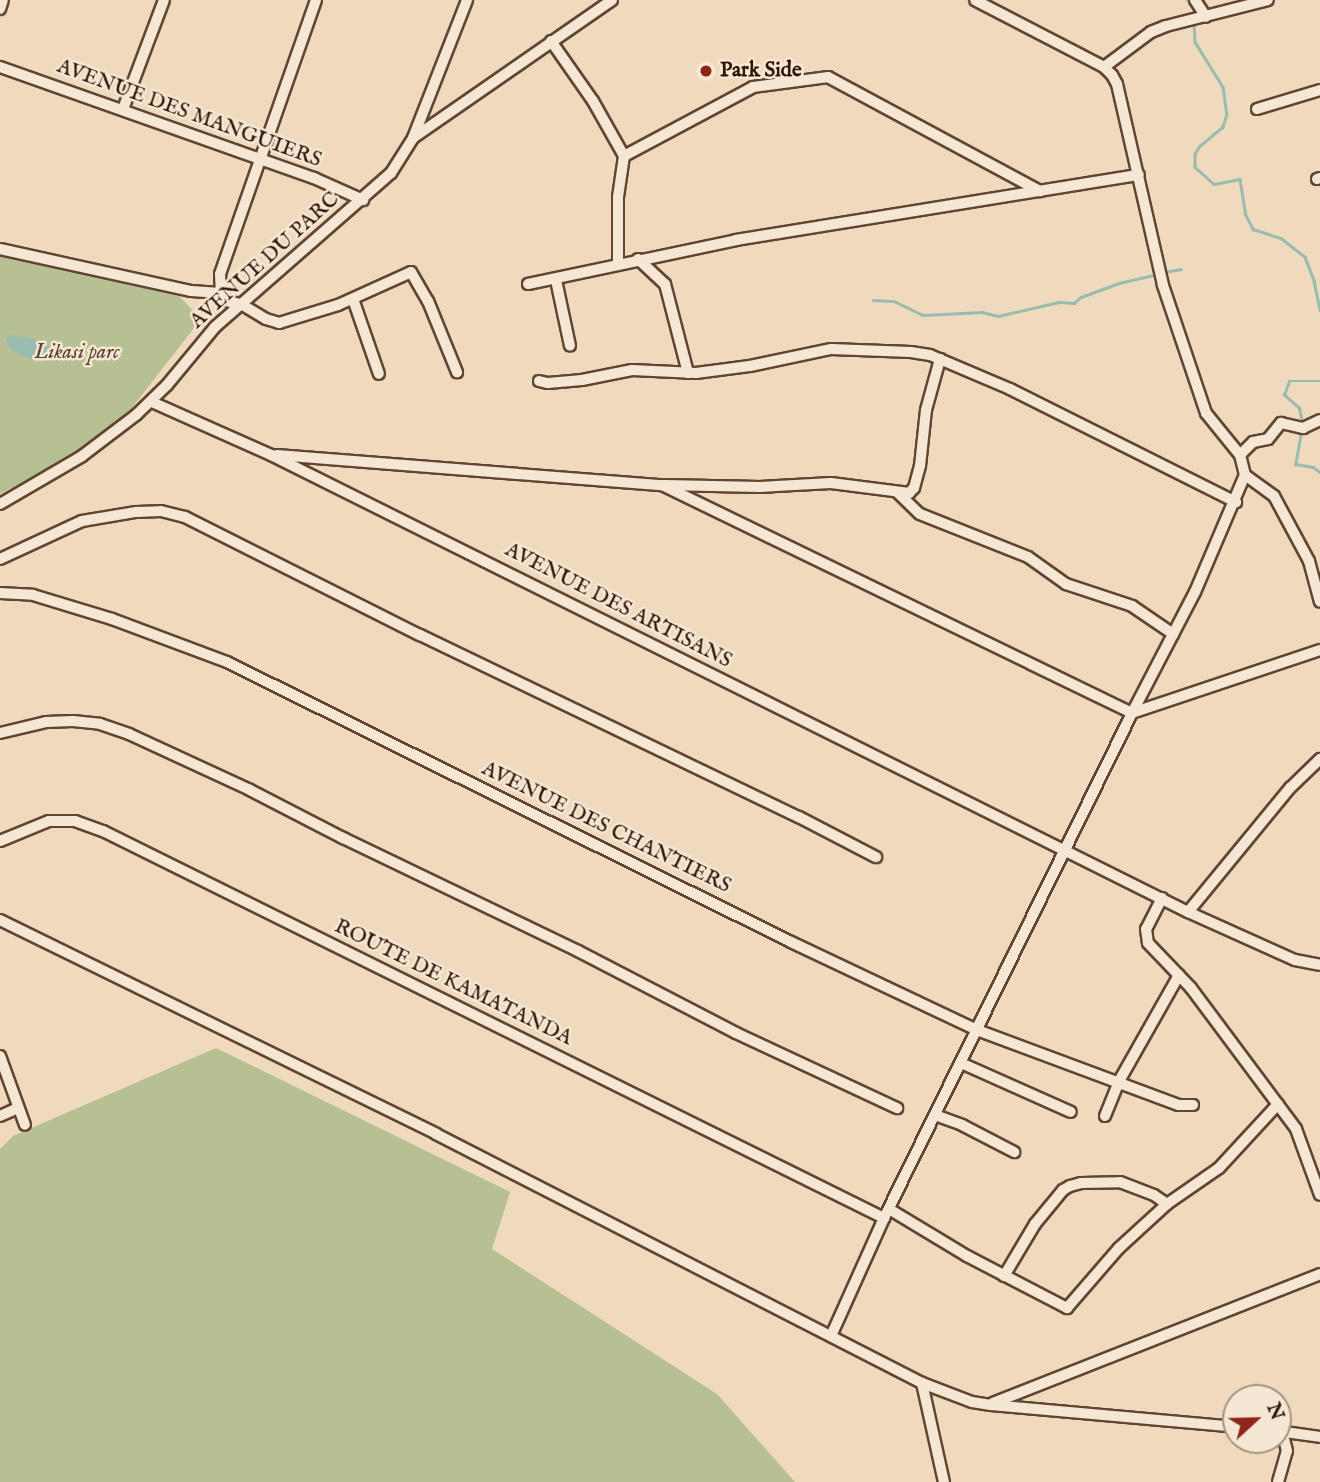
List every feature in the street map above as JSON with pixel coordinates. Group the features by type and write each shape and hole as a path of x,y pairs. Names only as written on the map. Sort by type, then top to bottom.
{"street":[{"path":"0,9 3,0"},
{"path":"123,109 164,0"},
{"path":"221,293 220,274 316,0"},
{"path":"413,138 467,0"},
{"path":"413,138 612,0"},
{"path":"831,1336 886,1214 1173,634 1236,502 1245,475 1240,455 1206,414 1163,285 1117,84 1104,67 975,0"},
{"path":"1195,0 1203,17"},
{"path":"1104,67 1151,32 1179,22 1268,0"},
{"path":"551,41 593,102 624,156 618,197 618,262"},
{"name":"AVENUE DES MANGUIERS","path":"0,67 314,178 363,200"},
{"path":"624,156 753,87 828,77 1040,191"},
{"path":"1256,110 1320,90"},
{"name":"AVENUE DU PARC","path":"0,504 109,438 152,402 209,334 391,173 413,138"},
{"path":"528,284 556,280 618,262 736,240 1139,175"},
{"path":"0,249 191,291 221,293 230,302 242,303 266,319 279,323 353,299 405,273 415,275 457,372"},
{"path":"638,259 665,284 688,373"},
{"path":"556,280 570,346"},
{"path":"353,299 379,374"},
{"path":"539,381 548,383 582,380 632,370 688,373 750,366 831,349 911,352 940,359 1010,389 1236,502"},
{"path":"271,455 662,485 760,487 831,483 909,493 914,488 931,386 940,359"},
{"name":"AVENUE DES ARTISANS","path":"152,402 271,455 1188,912 1295,960 1320,965"},
{"path":"1240,455 1253,442 1268,439 1281,423 1303,428 1320,420"},
{"path":"1245,475 1274,496 1308,561 1320,602"},
{"path":"662,485 1132,713 1320,650"},
{"path":"898,493 920,514 1028,557 1066,584 1132,606 1173,634"},
{"path":"0,559 82,520 161,511 185,517 420,635 799,817 876,858"},
{"name":"AVENUE DES CHANTIERS","path":"0,593 33,595 112,619 227,662 791,942 977,1030 1179,1105 1193,1105"},
{"path":"0,733 47,722 73,722 100,724 129,734 250,790 343,838 578,951 726,1028 897,1108"},
{"path":"1188,912 1290,788 1320,759"},
{"name":"ROUTE DE KAMATANDA","path":"0,841 48,821 75,821 103,831 886,1214 1067,1308 1119,1248 1167,1205"},
{"path":"1162,898 1145,937 1179,975 1296,1129 1320,1195"},
{"path":"0,920 436,1135 527,1184 922,1383 972,1402 991,1405 1222,1426"},
{"path":"1105,1116 1118,1083 1179,975"},
{"path":"0,1056 26,1125"},
{"path":"961,1063 1071,1112"},
{"path":"1004,1276 1035,1224 1063,1190 1081,1182 1120,1182 1154,1195 1167,1205 1219,1168 1279,1104"},
{"path":"0,1116 18,1108"},
{"path":"935,1115 962,1125 1014,1152"},
{"path":"991,1405 1320,1275"},
{"path":"922,1383 944,1482"},
{"path":"1292,1433 1320,1437"},
{"path":"1278,1482 1286,1454"}],"green space":[{"name":"Likasi parc","path":"0,255 179,296 201,319 110,436 0,494"},
{"path":"216,1048 510,1192 492,1249 717,1394 795,1482 0,1482 0,1149 13,1136"}],"water":[{"path":"11,335 42,340 50,351 40,360 31,360 11,349 6,340"}],"waterway":[{"path":"1187,0 1193,4 1196,14"},
{"path":"1194,23 1195,42 1223,87 1227,114 1223,127 1200,146 1195,154 1195,167 1214,184 1240,179 1246,215 1253,229 1281,238 1305,257 1314,281 1320,310"},
{"path":"1164,272 1181,269"},
{"path":"873,300 894,301 923,315 982,312 998,316 1059,302 1074,303 1081,297 1119,283 1157,274"},
{"path":"1302,423 1299,408 1284,395 1289,381 1320,381"},
{"path":"1302,429 1296,464 1313,467 1320,472"}],"place":[{"name":"Park Side","path":"706,71"}]}
